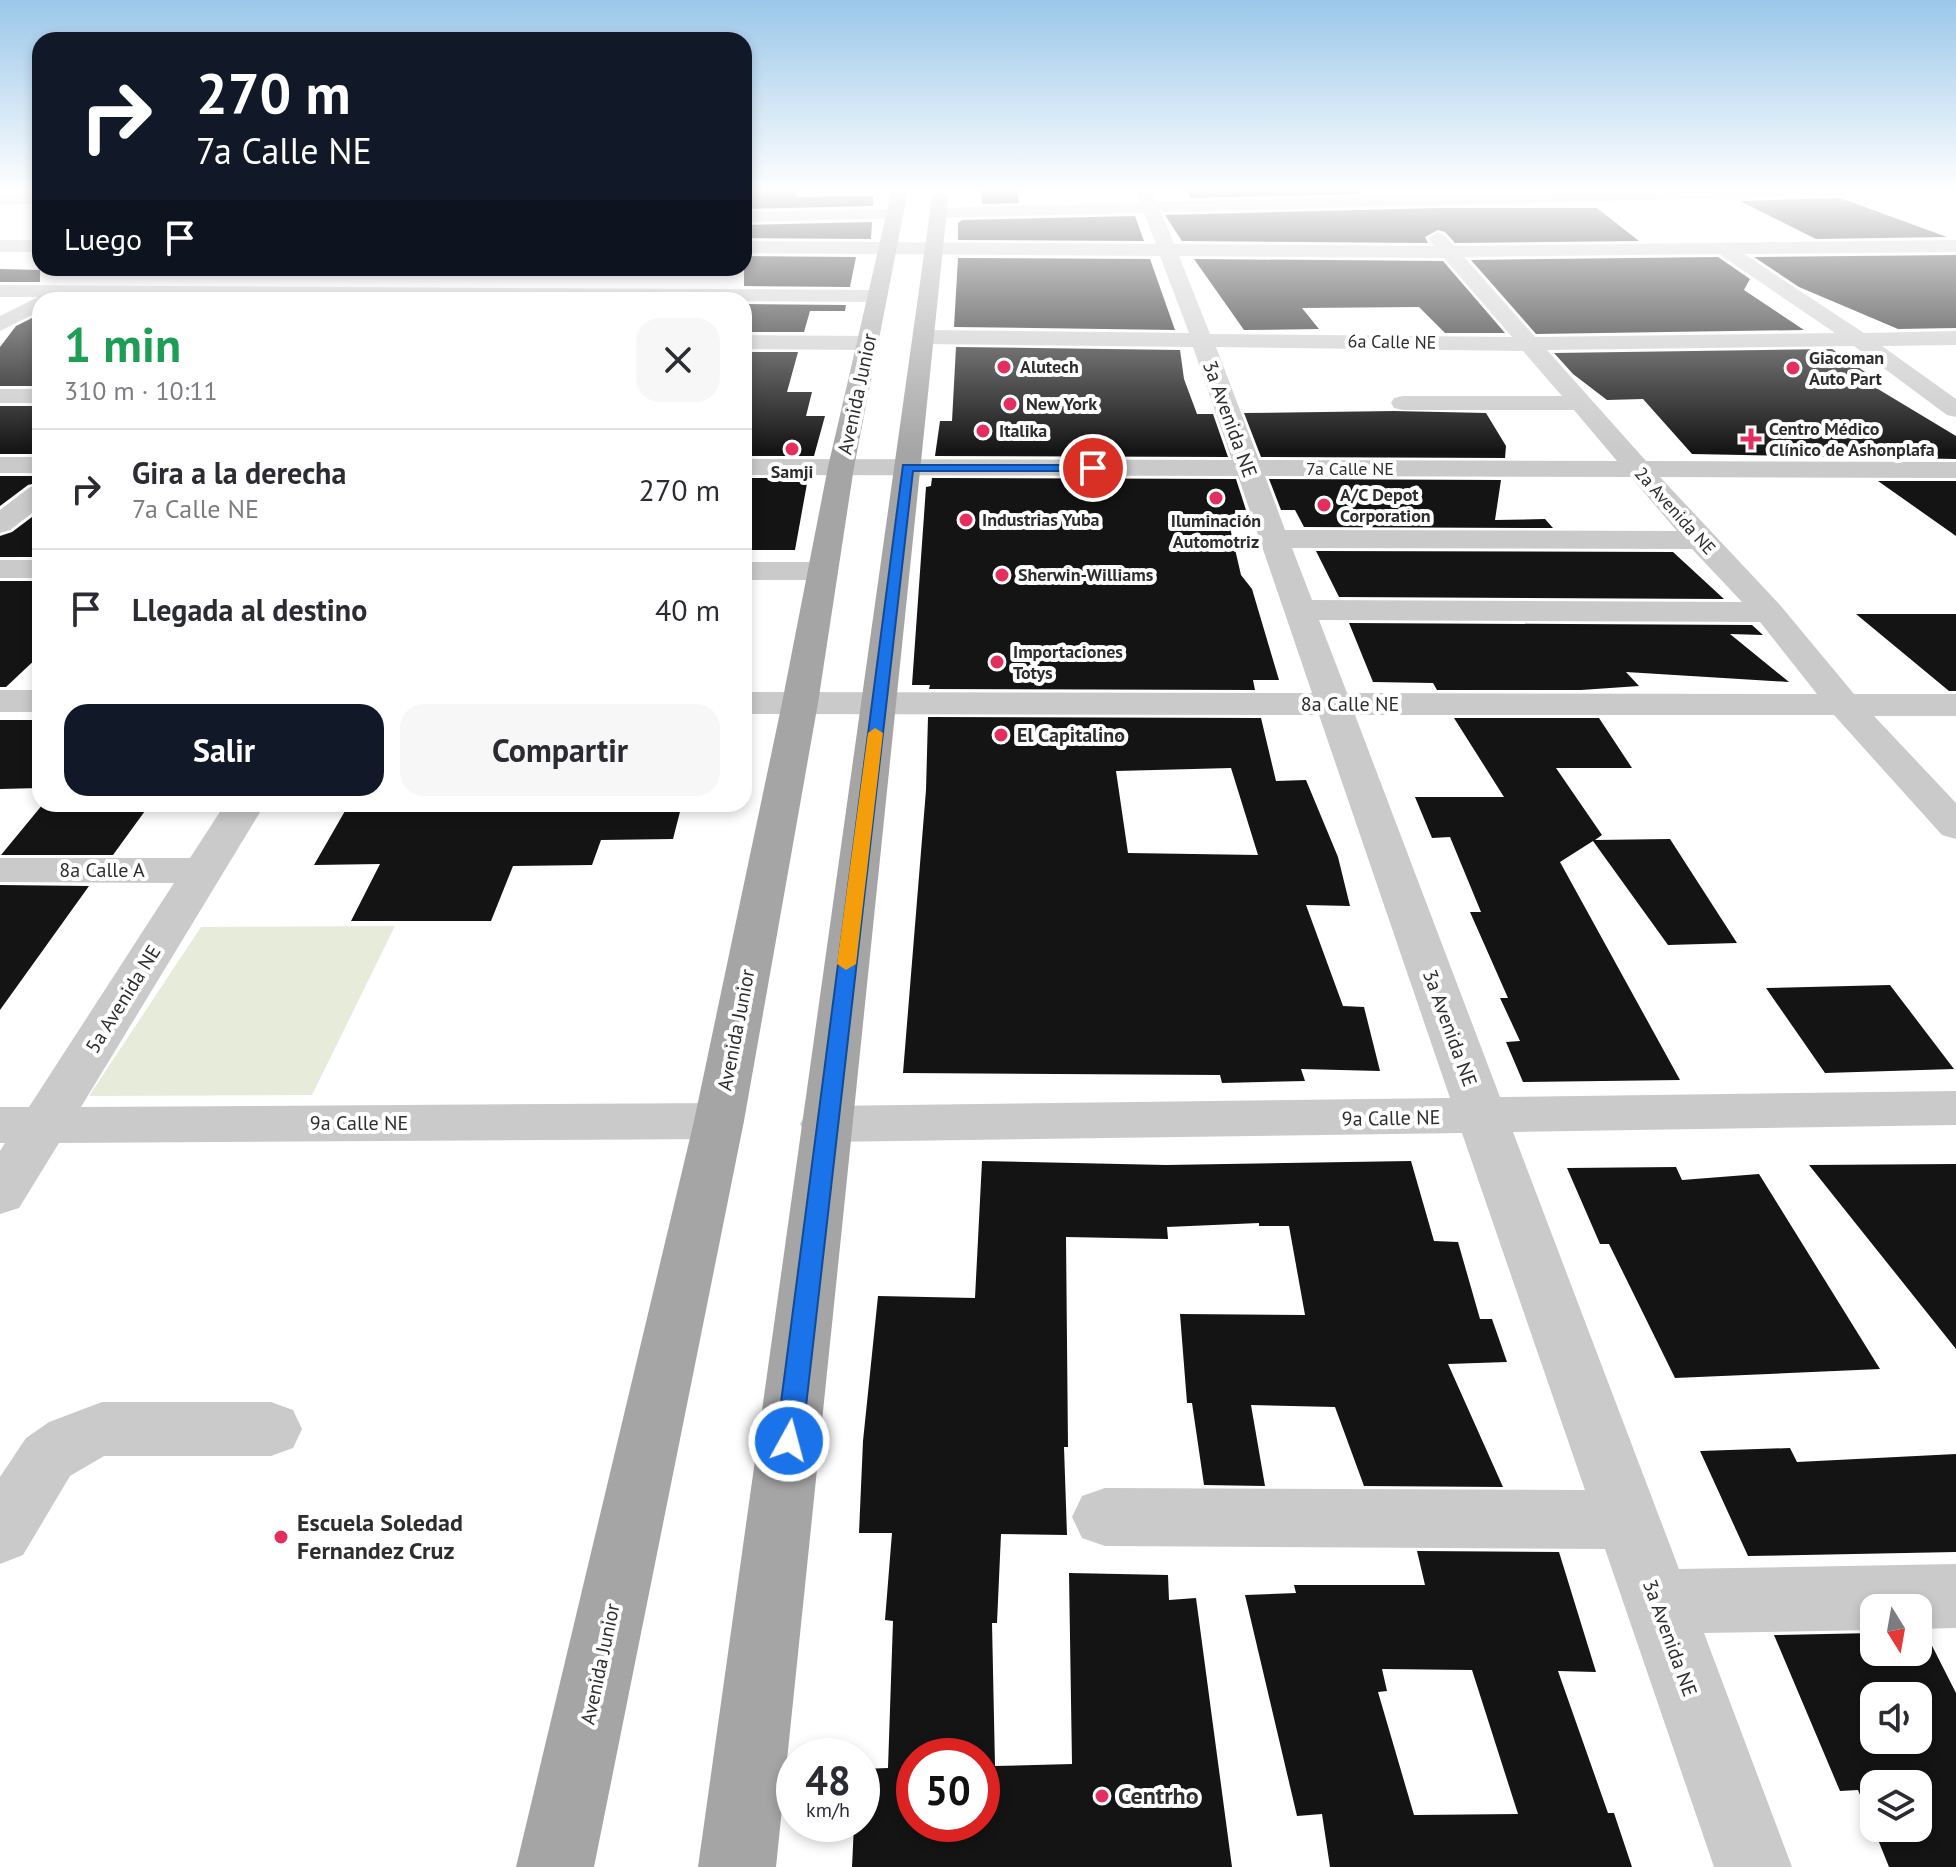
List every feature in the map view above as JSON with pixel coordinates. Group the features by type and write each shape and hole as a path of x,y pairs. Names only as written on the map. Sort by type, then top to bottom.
{"main road":[{"name":"Avenida Junior","path":"555,1867 719,1121 800,703 841,467 878,296 887,277"},
{"path":"737,1867 924,337 920,277"}],"street":[{"path":"59,292 86,277"},
{"path":"299,292 319,277"},
{"name":"3a Avenida NE","path":"1178,277 1753,1867"},
{"name":"2a Avenida NE","path":"1471,277 1700,540 1769,612 1844,705 1956,827"},
{"path":"1766,277 1956,410"},
{"path":"0,291 32,296"},
{"path":"752,296 878,296"},
{"path":"4,335 32,311"},
{"name":"6a Calle NE","path":"924,337 1531,344 1956,338"},
{"path":"1907,340 1944,364"},
{"path":"752,342 868,343"},
{"path":"0,396 32,396"},
{"path":"1403,403 1581,403"},
{"path":"0,465 32,465"},
{"name":"7a Calle NE","path":"752,467 1956,470"},
{"path":"0,524 32,499"},
{"path":"1274,539 1700,540"},
{"path":"0,569 32,569"},
{"path":"752,571 823,571"},
{"path":"1299,610 1769,612"},
{"path":"0,701 32,701"},
{"name":"8a Calle NE","path":"752,703 1956,705"},
{"path":"1918,785 1956,785"},
{"name":"5a Avenida NE","path":"0,1194 22,1125 203,871 240,812"},
{"name":"8a Calle A","path":"0,870 203,871"},
{"name":"9a Calle NE","path":"826,1124 1956,1108"},
{"name":"9a Calle NE","path":"22,1125 719,1121"},
{"path":"0,1534 48,1457 71,1441 102,1429 271,1429"},
{"path":"1105,1517 1627,1520"},
{"path":"1657,1602 1956,1596"}],"green space":[{"path":"395,926 312,1095 89,1096 201,927"}],"building":[{"path":"0,277 40,277 40,282 0,282"},
{"path":"744,277 852,277 850,287 744,286"},
{"path":"957,277 1156,277 1175,330 954,327"},
{"path":"1207,277 1457,277 1505,333 1445,333 1419,307 1302,308 1319,329 1244,330"},
{"path":"1486,277 1747,277 1750,279 1744,290 1804,330 1536,334"},
{"path":"1784,277 1956,277 1956,328 1898,329 1799,287"},
{"path":"752,304 846,305 845,311 810,311 804,332 752,332"},
{"path":"32,318 32,386 0,386 0,347 16,326"},
{"path":"956,347 1180,350 1184,379 1197,414 1213,414 1228,457 935,456 940,421 952,421"},
{"path":"1832,349 1868,374 1853,374 1956,436 1956,459 1692,454 1643,399 1607,400 1573,374 1554,353"},
{"path":"752,352 798,352 787,392 812,392 806,416 825,416 814,456 752,456"},
{"path":"0,406 32,406 32,454 0,454"},
{"path":"1244,413 1486,413 1506,446 1505,458 1261,457"},
{"path":"0,476 32,476 32,484 0,506"},
{"path":"752,478 808,478 795,550 752,550"},
{"path":"932,478 1236,479 1246,510 1235,510 1236,520 1228,519 1241,575 1252,589 1279,680 1253,680 1255,690 929,689 930,685 912,685 926,487 931,486"},
{"path":"1269,479 1501,480 1495,520 1545,519 1553,528 1304,527 1295,510 1281,510"},
{"path":"1878,481 1956,481 1956,536"},
{"path":"32,517 32,557 0,557 0,536 12,532"},
{"path":"1316,551 1673,552 1724,599 1339,597"},
{"path":"0,581 32,581 32,663 6,687 0,687"},
{"path":"1856,614 1956,614 1956,691 1949,691"},
{"path":"1349,623 1752,625 1763,635 1730,634 1789,682 1626,672 1639,686 1581,690 1437,690 1433,683 1373,682"},
{"path":"928,717 1261,718 1276,781 1306,780 1338,857 1350,906 1306,905 1343,1006 1364,1007 1380,1071 1301,1069 1305,1081 1222,1083 1220,1075 903,1073 926,790","holes":["1231,768 1258,855 1128,853 1116,771"]},
{"path":"1454,718 1599,718 1632,768 1556,768 1602,835 1595,840 1670,839 1737,943 1668,945 1593,841 1560,862 1680,1080 1523,1082 1506,1042 1520,1041 1500,998 1508,998 1470,912 1481,912 1450,837 1432,838 1415,797 1504,797"},
{"path":"0,720 32,720 32,788 0,789"},
{"path":"36,812 144,812 113,855 1,855"},
{"path":"344,812 680,812 673,839 601,840 592,865 513,866 491,921 351,921 380,864 314,865"},
{"path":"0,885 89,886 0,1010"},
{"path":"1890,985 1954,1069 1825,1073 1766,988"},
{"path":"982,1161 1166,1165 1411,1161 1434,1241 1458,1242 1480,1319 1492,1319 1507,1362 1448,1364 1503,1487 1364,1486 1335,1407 1251,1405 1265,1486 1204,1485 1192,1403 1187,1403 1180,1314 1305,1315 1289,1226 1259,1226 1259,1223 1167,1227 1168,1239 1066,1237 1068,1447 1064,1447 1067,1535 1001,1534 997,1623 992,1623 994,1738 896,1738 896,1842 1000,1842 1000,1766 1072,1764 1069,1573 1168,1575 1169,1600 1196,1598 1232,1867 852,1867 853,1842 880,1842 880,1768 888,1768 893,1621 885,1620 892,1533 859,1533 863,1441 878,1296 975,1298"},
{"path":"1956,1164 1956,1349 1809,1165"},
{"path":"1676,1167 1682,1180 1759,1174 1880,1369 1675,1378 1609,1244 1600,1244 1567,1168"},
{"path":"1790,1448 1797,1462 1956,1454 1956,1552 1748,1556 1700,1451"},
{"path":"1417,1551 1559,1552 1596,1672 1558,1671 1608,1813 1614,1813 1632,1867 1330,1867 1322,1814 1297,1816 1245,1595 1296,1593 1294,1585 1425,1585","holes":["1382,1669 1472,1670 1518,1814 1414,1815 1378,1692 1387,1691"]},
{"path":"1860,1633 1860,1666 1932,1666 1932,1646 1956,1693 1956,1867 1889,1867 1879,1842 1932,1842 1932,1770 1860,1770 1860,1795 1858,1790 1840,1791 1774,1635"}],"slow traffic":[{"path":"846,964 875,733"}],"place":[{"name":"Alutech","path":"1004,367"},
{"name":"Giacoman Auto Part","path":"1793,368"},
{"name":"New York","path":"1010,404"},
{"name":"Italika","path":"983,431"},
{"name":"Centro Médico Clínico de Ashonplafa","path":"1751,439"},
{"name":"Samji","path":"792,449"},
{"name":"Iluminación Automotriz","path":"1216,498"},
{"name":"A/C Depot Corporation","path":"1324,505"},
{"name":"Industrias Yuba","path":"966,520"},
{"name":"Sherwin-Williams","path":"1002,575"},
{"name":"Importaciones Totys","path":"997,662"},
{"name":"El Capitalino","path":"1001,735"},
{"name":"Escuela Soledad Fernandez Cruz","path":"281,1537"},
{"name":"Centrho","path":"1102,1796"}],"route":[{"path":"789,1441 907,467 1093,468"}]}
